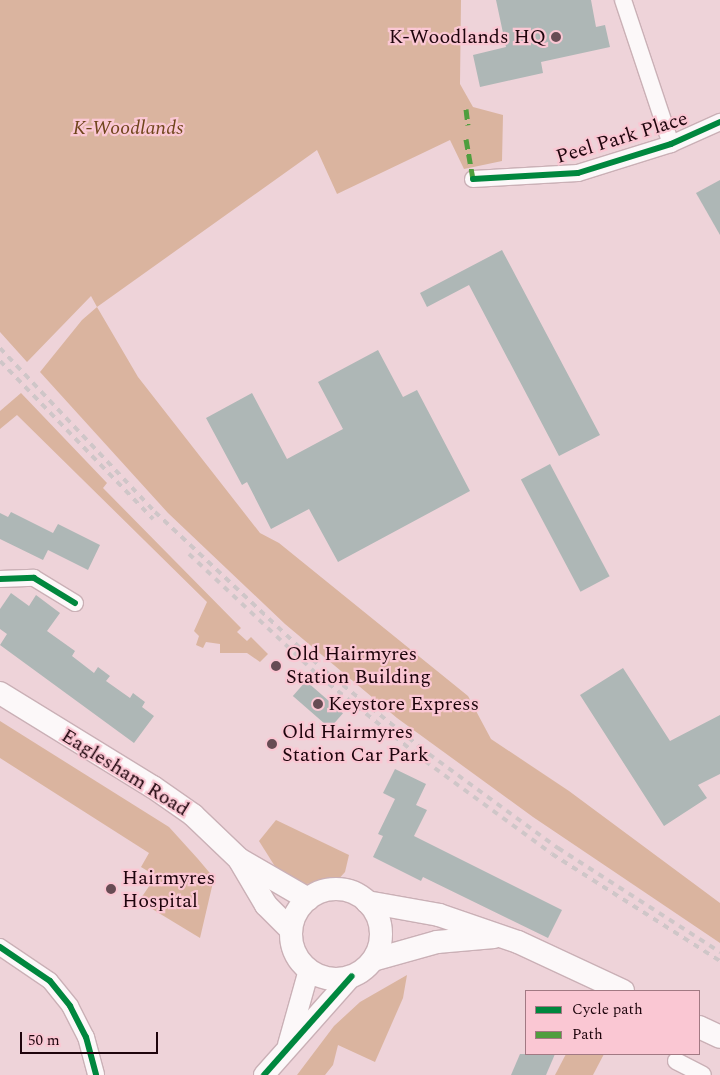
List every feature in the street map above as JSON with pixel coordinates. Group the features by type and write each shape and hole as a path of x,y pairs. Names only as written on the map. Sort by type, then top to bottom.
{"main road":[{"name":"Eaglesham Road","path":"0,676 28,712"},
{"name":"Eaglesham Road","path":"0,693 193,814 239,860 266,905 291,930"},
{"name":"Eaglesham Road","path":"239,860 308,899"},
{"path":"503,937 437,942 373,960 352,976 328,978 309,970 295,952 291,930 294,918 308,899 319,893 337,890 355,894 367,902 439,915 503,937 621,990"},
{"path":"367,902 380,923 379,948 373,960"},
{"path":"700,1027 720,1036"}],"street":[{"path":"623,0 671,144"},
{"name":"Peel Park Place","path":"472,179 545,178 578,173 671,144 720,122"},
{"path":"0,579 34,578 74,603"},
{"path":"0,947 50,982 70,1006 86,1037 96,1075"},
{"path":"287,1049 309,970"},
{"path":"264,1075 352,976"},
{"path":"676,1061 703,1075"}],"green space":[{"name":"K-Woodlands","path":"0,0 461,0 460,84 473,107 503,115 502,161 464,169 450,140 337,194 317,150 97,307 91,296 27,362 0,332"},
{"path":"97,307 138,377 260,533 279,543 468,696 491,739 569,791 720,903 720,943 533,817 397,718 285,624 168,513 40,372 82,320"},
{"path":"21,393 107,483 103,488 241,628 237,632 247,641 251,637 268,654 260,662 247,653 220,653 220,644 206,642 203,648 196,645 199,636 194,631 207,602 17,415 0,429 0,411"},
{"path":"0,721 169,827 214,878 200,938 139,901 156,876 141,867 149,853 0,758"},
{"path":"276,820 349,855 345,872 337,881 306,884 293,883 281,876 259,841"},
{"path":"407,975 403,998 375,1062 338,1045 333,1065 325,1075 297,1075 334,1026 360,1002"},
{"path":"565,1055 603,1055 593,1075 555,1075"}],"building":[{"name":"K-Woodlands HQ","path":"496,0 591,0 596,27 605,25 610,47 541,62 543,73 480,87 473,55 506,47"},
{"path":"720,180 720,235 696,193"},
{"path":"502,250 600,435 559,456 469,285 427,307 420,293"},
{"path":"378,350 403,397 417,390 470,491 338,562 309,509 271,529 247,482 242,485 206,418 252,393 287,459 343,429 318,382"},
{"path":"550,464 610,576 580,592 521,479"},
{"path":"11,512 53,533 58,524 100,545 88,570 48,550 43,560 0,539 0,513 8,517"},
{"path":"11,593 29,606 36,595 60,613 47,631 75,651 72,656 94,673 98,667 110,676 106,681 130,698 133,693 145,702 142,707 154,716 134,743 0,645 7,634 0,629 0,609"},
{"path":"623,668 670,741 720,715 720,774 698,785 707,798 664,826 580,695"},
{"name":"Keystore Express","path":"306,681 343,713 330,728 293,696"},
{"path":"395,769 426,784 416,805 427,810 414,836 562,910 548,938 423,877 421,881 373,857 383,836 378,834 395,799 383,793"},
{"path":"520,1054 555,1055 546,1075 511,1075"}],"railway":[{"path":"0,348 155,512 324,670 429,754 558,848 720,952"},
{"path":"0,361 153,519"},
{"path":"189,554 319,676 425,761 552,854 720,961"}],"marked path":[{"path":"466,109 468,125"},
{"path":"466,139 473,179"}],"cycle path":[{"path":"473,179 578,173 671,144 720,122"},
{"path":"0,579 34,578 75,603"},
{"path":"0,947 50,981 70,1006 86,1037 96,1075"},
{"path":"264,1075 352,976"}],"place":[{"name":"K-Woodlands HQ","path":"556,37"},
{"name":"Old Hairmyres Station Building","path":"276,666"},
{"name":"Keystore Express","path":"318,704"},
{"name":"Old Hairmyres Station Car Park","path":"272,744"},
{"name":"Hairmyres Hospital","path":"111,889"}]}
